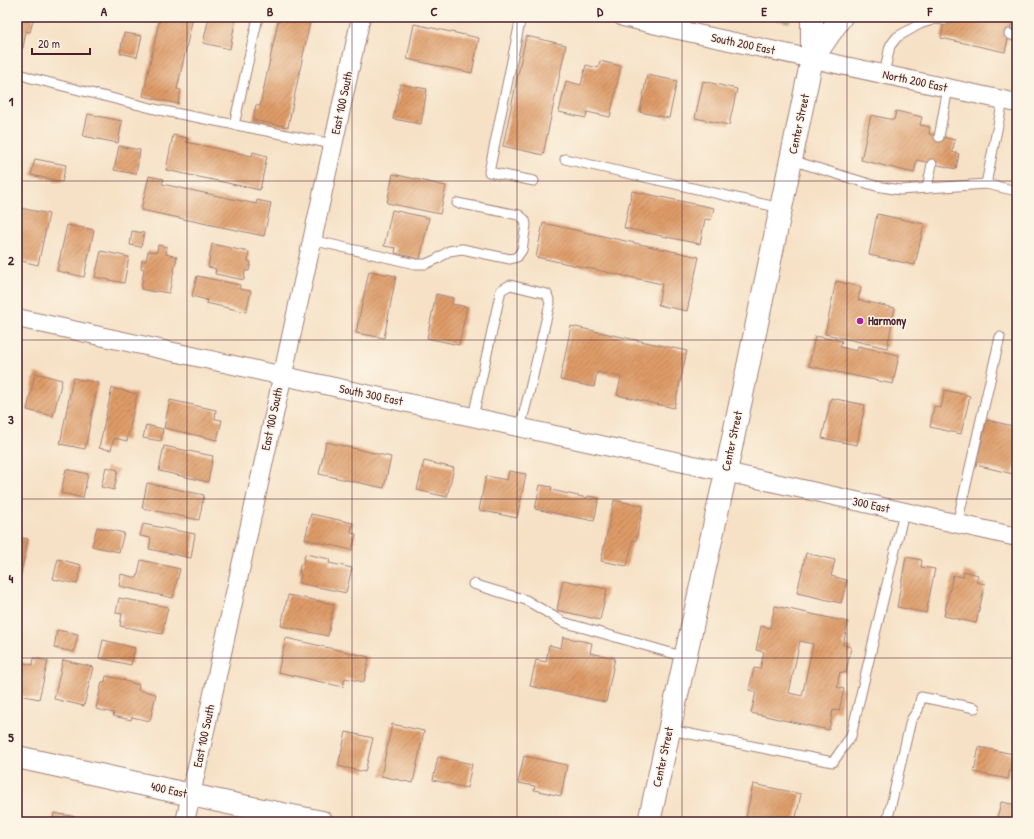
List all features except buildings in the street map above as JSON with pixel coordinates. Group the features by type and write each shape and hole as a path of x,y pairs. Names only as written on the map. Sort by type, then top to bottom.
{"street":[{"name":"East 100 South","path":"185,822 361,17"},
{"name":"South 200 East","path":"623,17 812,59"},
{"name":"Center Street","path":"649,822 726,472 812,59 812,17"},
{"name":"Center Street","path":"812,59 841,17"},
{"name":"North 200 East","path":"812,59 1010,101"},
{"name":"South 300 East","path":"17,318 726,472"},
{"name":"300 East","path":"726,472 1017,537"},
{"name":"400 East","path":"17,757 322,822"}],"lane":[{"path":"234,125 258,17"},
{"path":"521,17 489,172 534,181"},
{"path":"884,74 890,46 898,37 920,24 935,19 944,20"},
{"path":"17,73 31,78 159,110 333,144"},
{"path":"939,137 948,88"},
{"path":"986,184 1010,101"},
{"path":"565,159 781,208"},
{"path":"791,160 876,186 900,190 986,184 1017,191"},
{"path":"927,188 932,164"},
{"path":"312,240 415,264 426,264 449,251 462,249 510,260 517,258 522,250 526,225 525,220 519,215 457,202"},
{"path":"473,417 501,290 510,285 547,294 550,303 520,428"},
{"path":"957,524 1000,337"},
{"path":"669,730 833,762 851,736 904,512"},
{"path":"473,584 526,600 563,622 685,657"},
{"path":"888,822 911,720 918,710 921,697 975,708"}],"green space":[{"path":"763,17 790,17 789,22"}],"place":[{"name":"Harmony","path":"860,321"}]}
